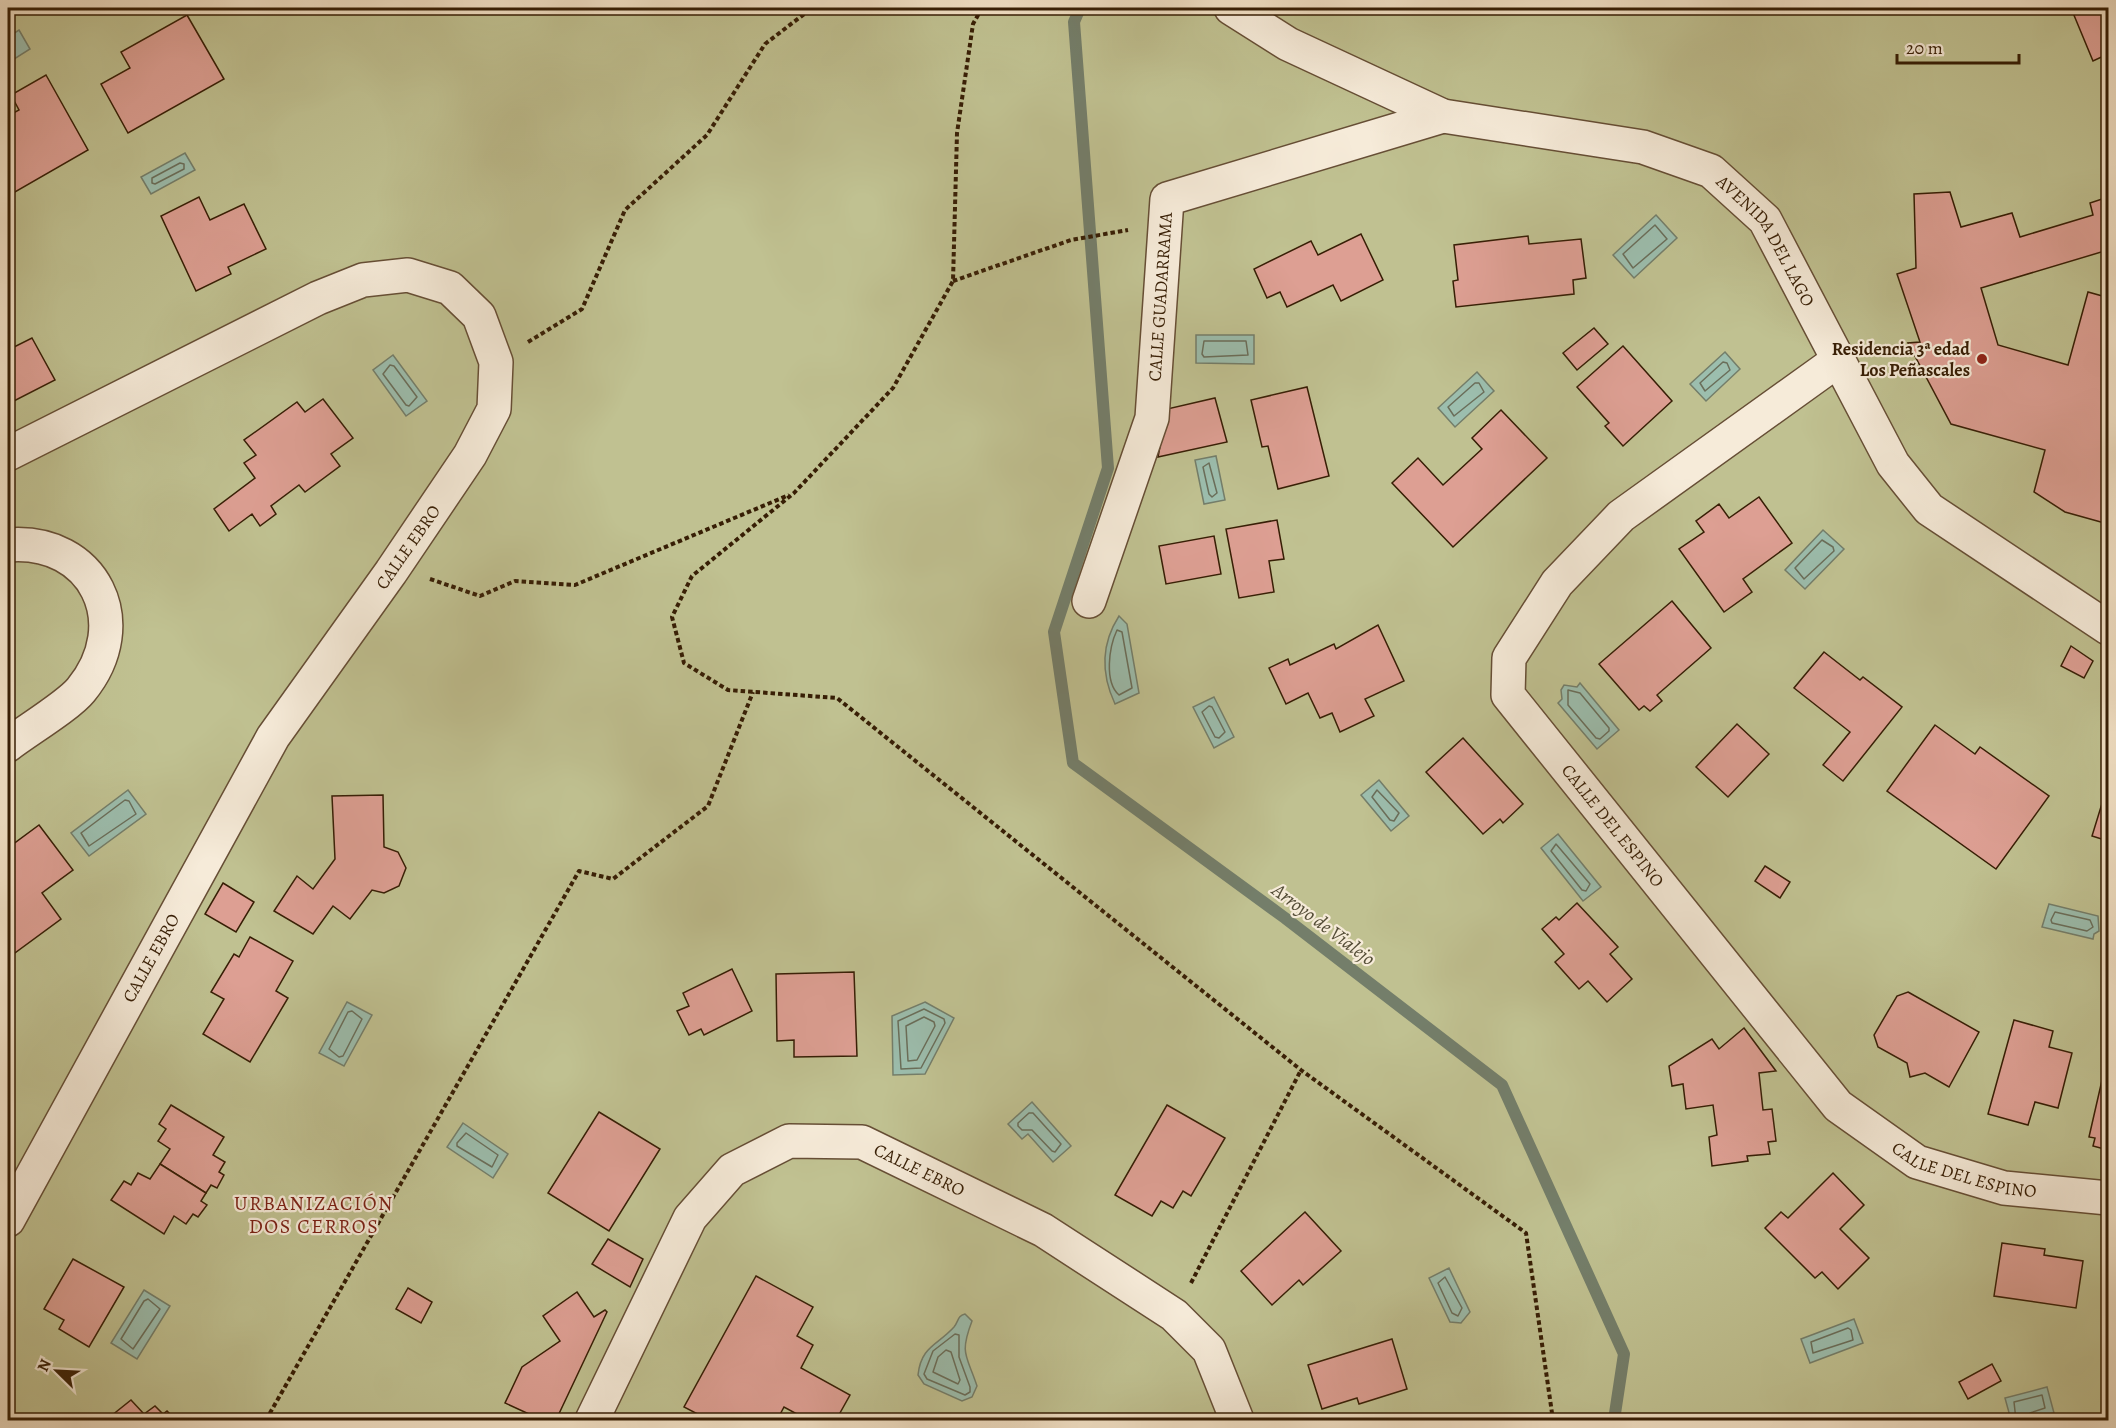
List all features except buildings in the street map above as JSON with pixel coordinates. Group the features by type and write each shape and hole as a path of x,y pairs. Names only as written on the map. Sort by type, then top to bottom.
{"street":[{"name":"AVENIDA DEL LAGO","path":"1231,8 1288,44 1443,116 1643,147 1712,171 1765,220 1893,464 1929,509 2109,628"},
{"name":"CALLE GUADARRAMA","path":"1089,601 1152,418 1167,199 1443,116"},
{"name":"CALLE EBRO","path":"8,454 318,298 363,280 408,275 450,288 479,316 496,362 495,409 470,455 391,572 273,737 8,1220"},
{"name":"CALLE DEL ESPINO","path":"1837,361 1621,516 1557,583 1509,658 1508,695 1838,1106 1917,1162 2004,1188 2109,1198"},
{"path":"8,545 28,543 65,556 93,580 107,617 103,654 80,691 8,745"},
{"name":"CALLE EBRO","path":"592,1420 690,1218 732,1170 789,1140 862,1142 1043,1230 1174,1315 1209,1350 1237,1420"}],"path":[{"path":"496,362 582,309 624,210 707,135 765,44 812,8"},
{"path":"982,8 973,24 957,133 953,281 893,388 794,493 692,576 672,617 684,663 728,690 837,698 1301,1070 1526,1233 1553,1420"},
{"path":"953,281 1071,240 1166,224"},
{"path":"391,572 439,581 480,596 515,582 575,585 794,493"},
{"path":"266,1420 579,871 613,879 708,806 753,692"},
{"path":"1174,1315 1301,1070"}],"green space":[{"path":"8,8 2108,8 2108,1420 8,1420"}],"water":[{"path":"19,30 30,49 8,63 8,37"},
{"path":"185,153 195,170 151,194 141,177"},
{"path":"1656,215 1677,238 1634,278 1613,255"},
{"path":"1196,335 1254,335 1254,364 1196,363"},
{"path":"1725,352 1740,369 1706,401 1690,384"},
{"path":"393,355 427,401 406,416 373,370"},
{"path":"1477,372 1494,391 1455,427 1438,408"},
{"path":"1216,456 1225,500 1204,504 1195,460"},
{"path":"1823,530 1844,549 1805,589 1785,570"},
{"path":"1119,616 1127,624 1139,693 1115,704 1107,682 1105,659 1109,637"},
{"path":"1580,683 1619,730 1597,749 1558,703 1562,699 1561,690 1564,685 1577,687"},
{"path":"1214,697 1234,737 1214,748 1193,707"},
{"path":"1379,780 1409,816 1391,831 1361,795"},
{"path":"128,790 146,814 89,856 71,833"},
{"path":"1558,834 1601,887 1583,901 1541,848"},
{"path":"2049,904 2098,916 2099,931 2094,934 2093,939 2042,927"},
{"path":"347,1002 372,1015 344,1066 319,1053"},
{"path":"925,1002 954,1018 925,1074 893,1075 892,1016"},
{"path":"1032,1102 1071,1146 1053,1162 1028,1134 1022,1139 1008,1124"},
{"path":"463,1123 508,1154 493,1178 447,1147"},
{"path":"1449,1268 1470,1312 1461,1323 1450,1322 1429,1278"},
{"path":"144,1290 170,1306 137,1359 111,1343"},
{"path":"965,1314 972,1321 966,1341 966,1355 977,1386 972,1397 962,1401 924,1384 918,1375 926,1352 954,1327 959,1317"},
{"path":"1854,1319 1863,1343 1810,1363 1801,1339"},
{"path":"2047,1387 2054,1413 2011,1420 2005,1398"}],"waterway":[{"name":"Arroyo de Vialejo","path":"1080,8 1074,22 1108,468 1054,632 1073,763 1285,918 1502,1085 1624,1354 1614,1420"}],"place":[{"name":"Residencia 3ª edad Los Peñascales","path":"1982,359"}],"district":[{"name":"URBANIZACIÓN DOS CERROS","path":"314,1214"}]}
